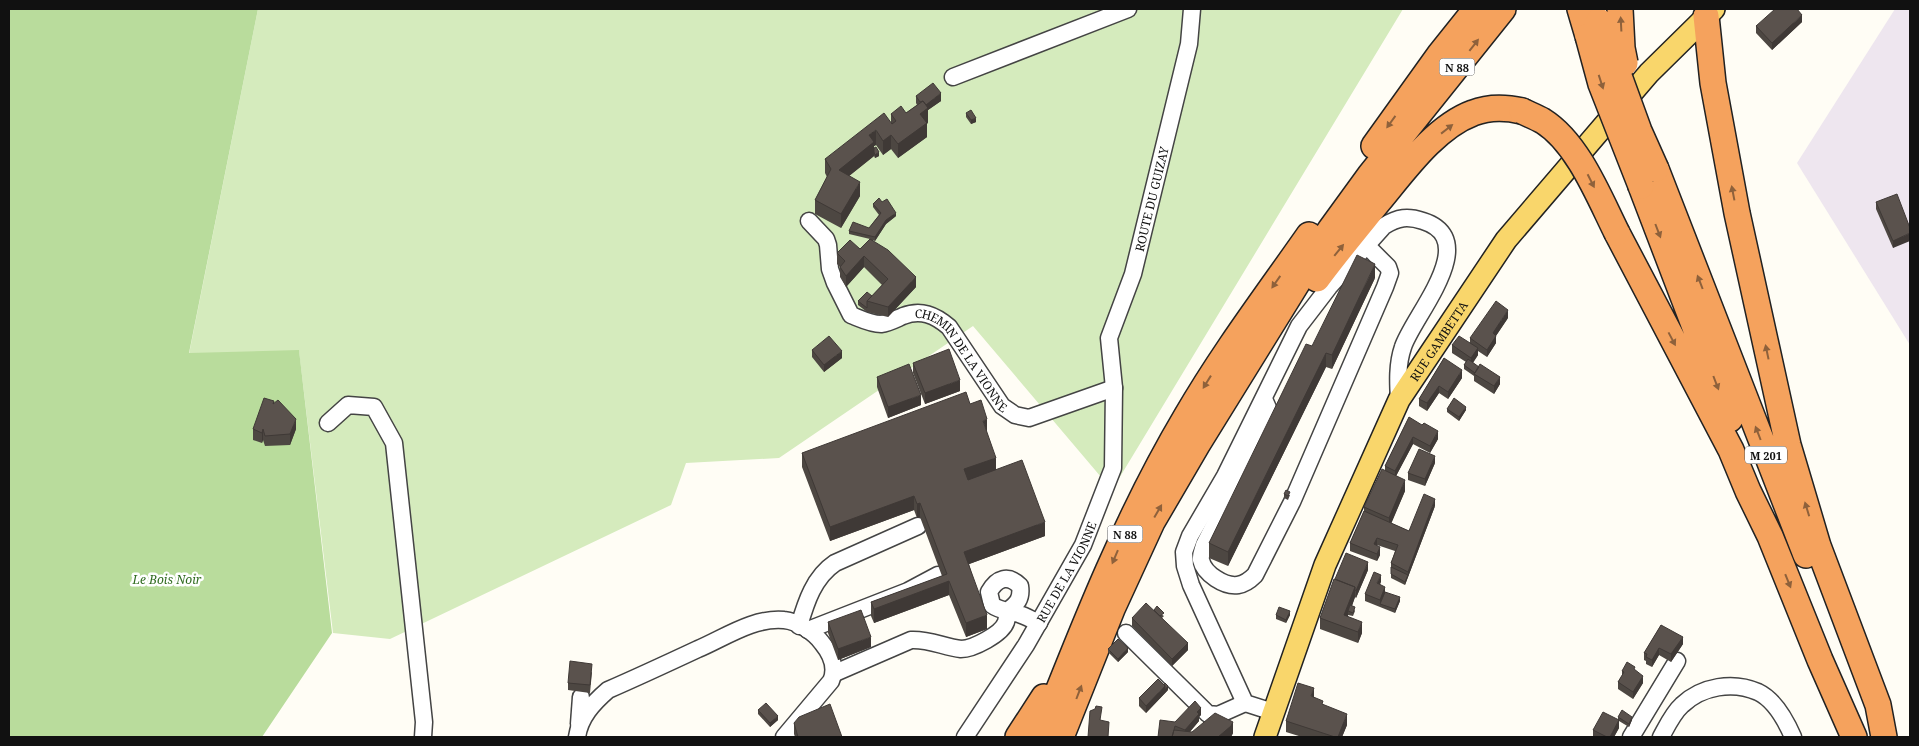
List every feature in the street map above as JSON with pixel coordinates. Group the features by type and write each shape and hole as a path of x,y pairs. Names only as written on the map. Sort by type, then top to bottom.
{"highway":[{"name":"N 88","path":"1040,737 1072,655 1133,515 1185,417 1233,341 1440,54 1476,9"},
{"name":"N 88","path":"1062,737 1112,609 1148,531 1197,445 1330,230 1370,175 1503,9"},
{"path":"1710,12 1713,83 1737,213 1788,444 1818,546 1878,705 1883,737"},
{"path":"1597,17 1622,48 1627,72 1649,137 1650,170"},
{"name":"M 201","path":"1597,17 1601,84 1650,170 1850,664 1883,737"},
{"path":"1197,445 1334,256 1412,162 1453,123 1472,113 1489,109 1508,108 1522,111 1544,122 1564,141 1581,162 1731,450 1770,536"},
{"name":"M 201","path":"1650,170 1770,536 1820,660 1854,737"},
{"path":"1018,737 1072,655"}],"main road":[{"name":"RUE GAMBETTA","path":"1265,737 1325,565 1399,400 1506,240 1649,73 1710,12"}],"street":[{"path":"953,77 1128,9"},
{"name":"ROUTE DU GUIZAY","path":"1114,388 1109,338 1133,274 1189,44 1192,9"},
{"path":"1245,703 1191,585 1184,566 1184,552 1190,536 1225,476 1299,326 1330,287 1384,226 1393,220 1403,217 1430,223 1442,233 1446,241 1448,257 1444,272 1403,347 1398,376 1399,400"},
{"name":"CHEMIN DE LA VIONNE","path":"809,221 826,239 830,269 851,315 874,324 891,322 915,312 940,319 949,327 1002,406 1015,415 1029,418 1114,388"},
{"path":"1264,399 1268,408 1268,419 1204,545 1201,558 1203,566 1208,573 1226,584 1236,586 1245,583 1255,575 1292,502 1390,273 1388,267 1366,245"},
{"name":"RUE DE LA VIONNE","path":"965,737 1026,645 1083,545 1113,468 1114,388"},
{"path":"328,423 348,405 374,407 394,443 424,722 423,737"},
{"path":"804,628 810,593 826,568 918,526"},
{"path":"855,554 870,540"},
{"path":"804,628 908,591 938,576"},
{"path":"834,673 912,640 922,639 961,649 973,646 995,635 1006,623 1007,611 1022,615 1039,623"},
{"path":"578,733 585,715 596,700 608,690 755,624 784,620 804,628 822,642 828,652 834,673 831,681 784,737"},
{"path":"1126,633 1208,714 1218,715 1245,703 1273,712"},
{"path":"1631,737 1677,662"},
{"path":"1661,737 1668,723 1681,706 1696,694 1715,688 1735,687 1759,693 1777,708 1793,737"},
{"path":"578,733 581,697"}],"shaded area":[{"path":"1895,9 1910,9 1910,345 1797,163"}],"green space":[{"name":"Le Bois Noir","path":"9,9 258,9 189,353 299,350 332,633 262,737 9,737"},
{"path":"258,9 1403,9 1112,490 973,326 779,458 686,463 671,505 390,639 333,633 299,351 189,354"}],"building":[{"path":"1775,9 1797,9 1802,15 1772,43 1756,26"},
{"path":"933,83 941,93 926,105 923,101 920,102 916,96"},
{"path":"923,101 928,108 920,114 927,123 898,144 891,135 883,141 876,130 869,135 874,142 839,170 860,182 841,214 815,200 831,169 825,159 884,113 892,124 896,121 891,114 901,106 906,113"},
{"path":"971,110 976,118 971,120 966,113"},
{"path":"876,147 879,152 875,155 874,148"},
{"path":"1897,194 1910,228 1910,233 1893,241 1876,202"},
{"path":"879,198 882,202 887,199 896,213 886,220 875,237 849,231 853,222 869,228 881,213 873,204"},
{"path":"870,239 888,250 916,277 888,307 867,301 888,279 864,256 846,276 840,267 845,261 837,253 850,240 860,249"},
{"path":"1357,255 1375,264 1332,355 1326,353 1228,552 1209,543 1306,344 1312,346"},
{"path":"867,292 872,296 867,301 867,308 858,301"},
{"path":"1496,301 1508,310 1493,333 1496,336 1487,350 1470,338"},
{"path":"829,336 842,351 824,365 812,350"},
{"path":"1459,336 1478,348 1471,358 1452,345"},
{"path":"949,349 960,380 925,393 913,363"},
{"path":"1444,358 1462,370 1448,392 1439,386 1427,403 1419,399"},
{"path":"1468,359 1479,367 1475,373 1464,365"},
{"path":"909,364 921,395 888,407 877,377"},
{"path":"1480,364 1500,377 1494,386 1474,374"},
{"path":"966,392 970,404 981,400 987,419 983,421 996,458 964,469 968,480 1022,460 1045,522 964,552 987,615 966,623 949,581 874,609 871,602 947,574 920,503 917,504 914,496 830,527 802,453"},
{"path":"264,398 274,401 273,404 278,400 296,419 290,434 265,436 263,429 262,433 253,429"},
{"path":"1454,398 1466,407 1459,417 1447,409"},
{"path":"1409,417 1422,425 1424,423 1438,431 1430,446 1413,437 1395,471 1385,466"},
{"path":"1419,449 1435,456 1425,479 1408,473"},
{"path":"1382,469 1405,480 1389,518 1364,507"},
{"path":"1286,490 1290,492 1288,496 1284,494"},
{"path":"1424,494 1435,499 1408,572 1391,563 1398,545 1377,538 1374,544 1380,547 1377,554 1350,543 1364,511 1409,531"},
{"path":"1346,553 1368,562 1356,591 1355,587 1335,579"},
{"path":"1391,567 1408,575 1405,582 1391,574"},
{"path":"1374,572 1381,575 1377,583 1385,587 1380,600 1365,594"},
{"path":"1334,579 1355,587 1344,615 1362,622 1358,632 1320,618"},
{"path":"1385,592 1400,597 1395,609 1380,604"},
{"path":"1146,603 1188,643 1172,659 1132,618"},
{"path":"1350,605 1355,607 1353,613 1348,611"},
{"path":"1157,606 1164,613 1160,616 1154,610"},
{"path":"1279,607 1290,611 1286,620 1276,615"},
{"path":"861,610 871,637 838,649 828,622"},
{"path":"1661,625 1683,637 1671,654 1659,648 1652,660 1646,657 1647,654 1644,653"},
{"path":"1118,639 1128,648 1118,659 1108,649"},
{"path":"570,661 592,664 590,685 568,683"},
{"path":"1627,662 1635,667 1634,669 1643,676 1633,692 1618,682"},
{"path":"1158,679 1165,686 1146,706 1139,698"},
{"path":"1298,683 1314,688 1311,696 1323,701 1322,704 1347,714 1338,737 1286,721"},
{"path":"1195,701 1201,708 1197,712 1199,714 1185,730 1175,726 1172,737 1158,737 1160,720 1175,722"},
{"path":"766,703 778,716 770,723 758,710"},
{"path":"830,704 842,737 798,737 794,723 799,717"},
{"path":"1096,706 1102,707 1100,720 1109,722 1108,737 1088,737 1090,711 1095,709"},
{"path":"1622,710 1632,717 1629,724 1618,717"},
{"path":"1603,712 1619,720 1610,737 1593,730"},
{"path":"1215,713 1233,722 1218,737 1172,737 1174,730 1192,732"}]}
